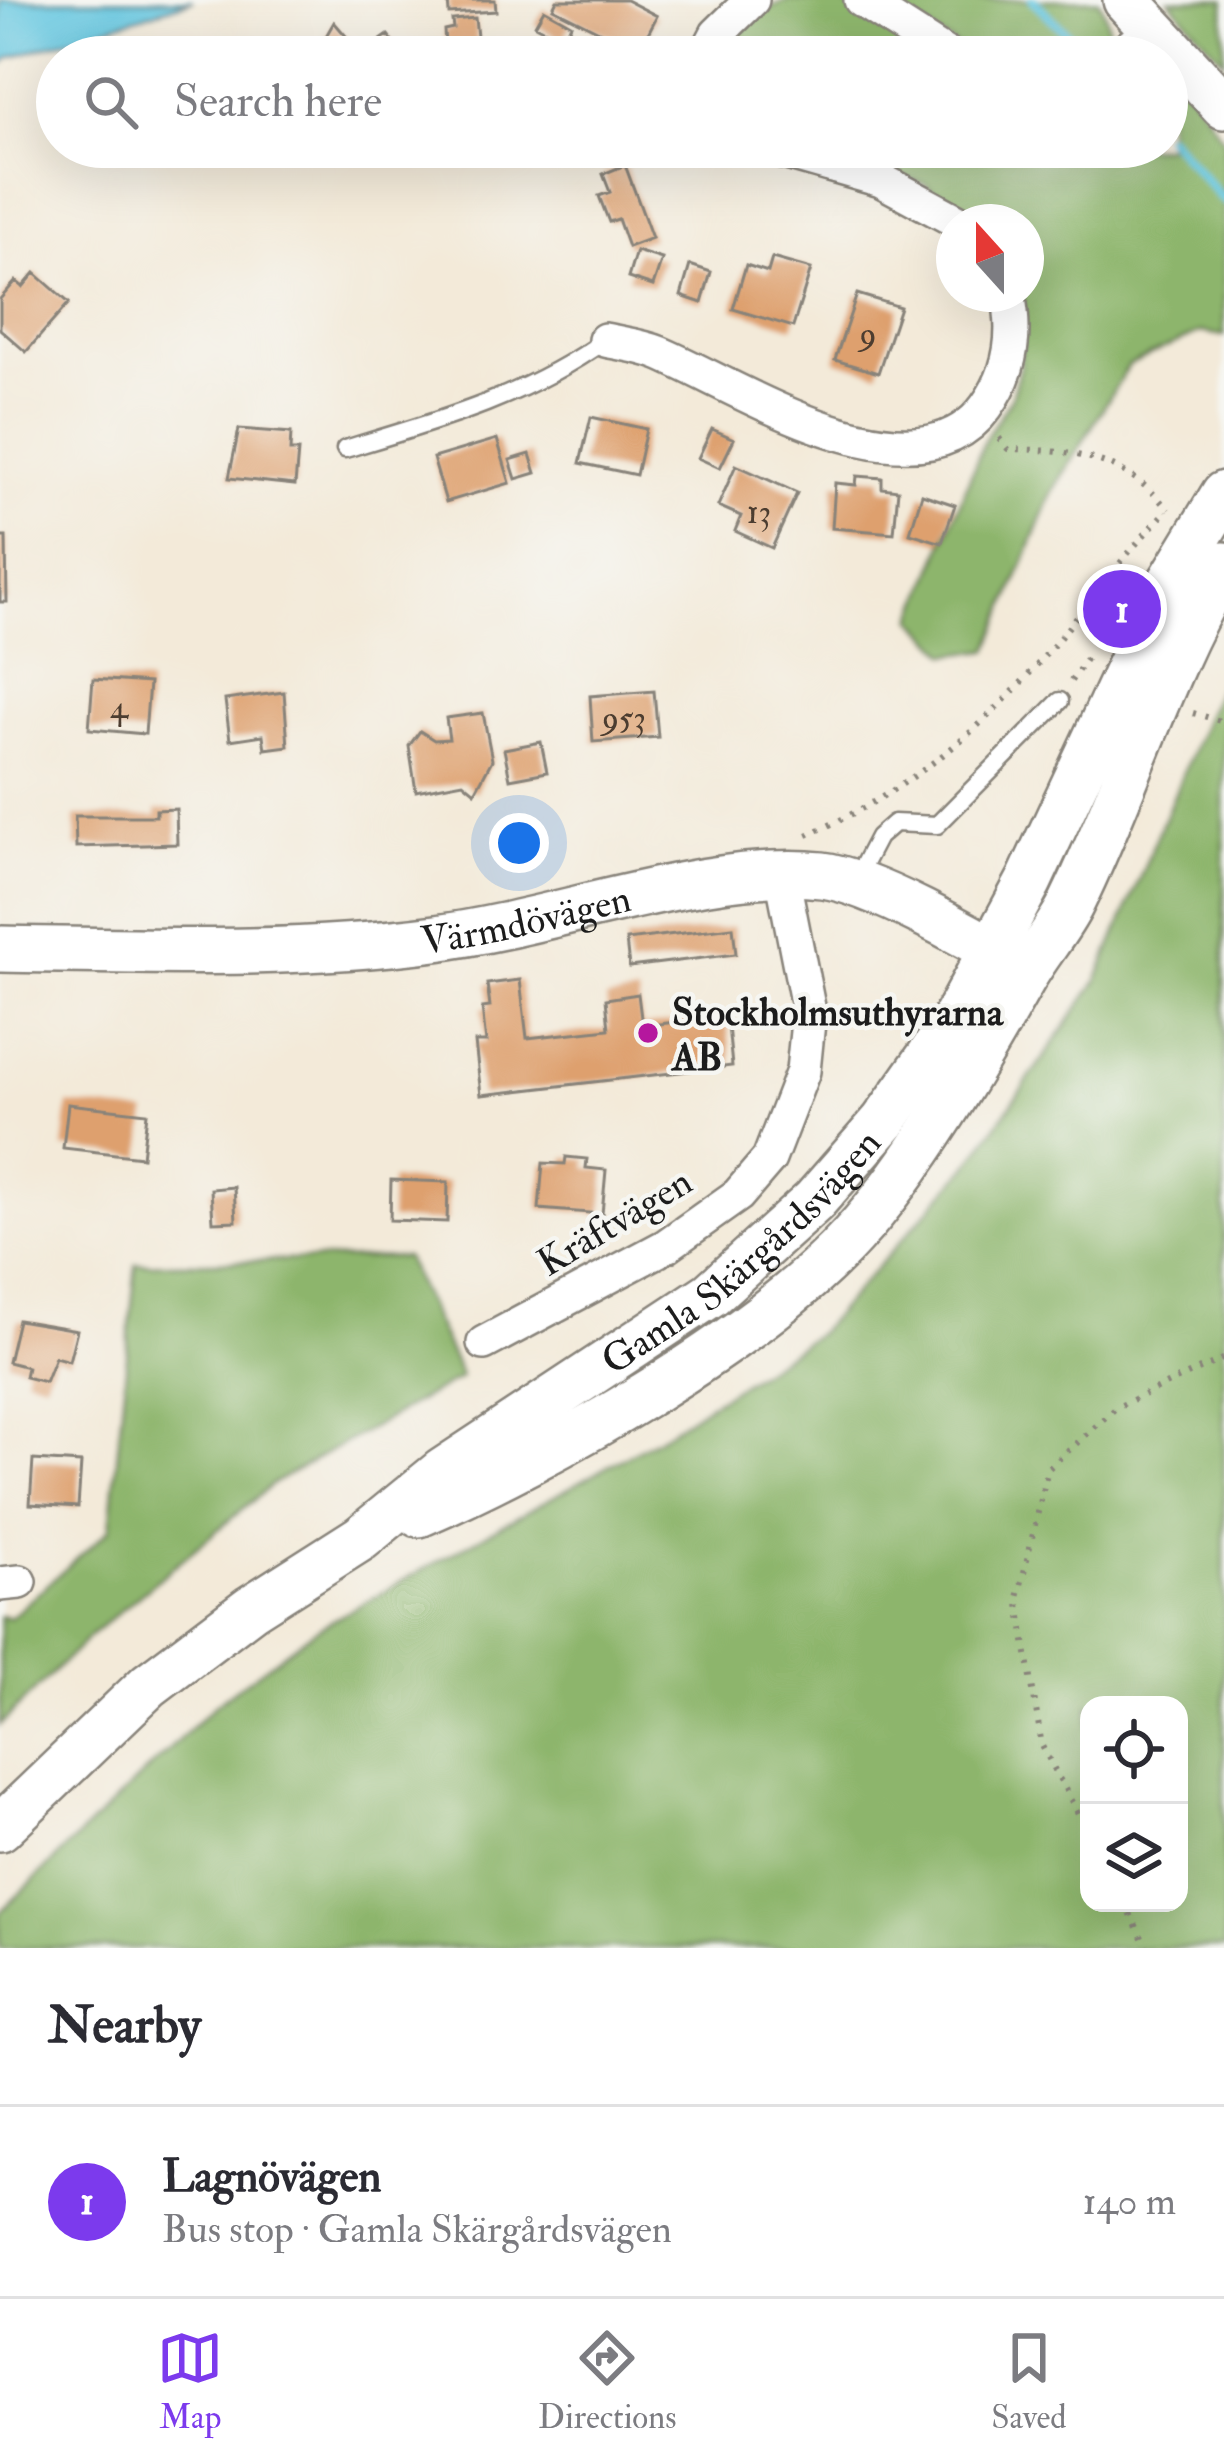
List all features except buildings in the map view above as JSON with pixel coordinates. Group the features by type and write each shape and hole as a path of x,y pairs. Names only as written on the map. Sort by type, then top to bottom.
{"main road":[{"path":"1188,67 1224,106"},
{"name":"Gamla Skärgårdsvägen","path":"0,1828 149,1684 251,1608 361,1538 457,1498 614,1410 795,1291 883,1200 981,1052 1010,960 1161,598 1224,494"},
{"name":"Gamla Skärgårdsvägen","path":"1010,960 1070,908 1196,615 1224,565"},
{"name":"Värmdövägen","path":"0,949 308,949 437,938 703,884 824,875 853,884 1010,960"}],"street":[{"path":"716,36 752,0"},
{"path":"861,0 917,36"},
{"path":"839,168 881,180 936,210"},
{"path":"605,340 653,350 850,440 929,440 980,416 1010,359 1009,312"},
{"name":"Kräftvägen","path":"484,1343 666,1246 738,1195 770,1159 803,1070 809,1012 782,875"}],"lane":[{"path":"345,448 483,408 555,376 605,340"},
{"path":"853,884 878,837 894,823 937,825 1060,701"}],"path":[{"path":"980,416 1008,449 1054,450 1108,461 1146,482 1168,510"},
{"path":"805,836 898,790 949,751 1039,663 1175,502"},
{"path":"1060,701 1113,623 1085,606"},
{"path":"1186,710 1224,722"},
{"path":"1080,1817 1042,1746 1018,1598 1048,1468 1117,1407 1224,1358"},
{"path":"1129,1912 1147,1948"}],"green space":[{"path":"788,0 843,2 895,36 733,36 767,9"},
{"path":"884,0 1099,0 1108,22 1108,36 941,36"},
{"path":"1169,0 1224,0 1224,61"},
{"path":"1188,91 1224,140 1224,336 1201,332 1129,365 1052,493 989,650 948,654 914,619 985,439 1011,398 1020,365 1022,312 1044,312 1044,204 954,204 925,184 876,168 1188,168"},
{"path":"1224,674 1224,1948 0,1948 0,1913 217,1703 315,1630 658,1438 817,1334 969,1165 1097,981"},
{"path":"405,1257 461,1377 274,1483 92,1634 0,1725 0,1616 10,1618 110,1529 136,1264"}],"water":[{"path":"0,0 193,0 78,36 36,36 36,49 8,58 0,68"}],"waterway":[{"path":"1033,0 1070,36"},
{"path":"1188,160 1224,201"}],"place":[{"name":"Lagnövägen","path":"1122,609"},
{"name":"Stockholmsuthyrarna AB","path":"648,1033"}]}
